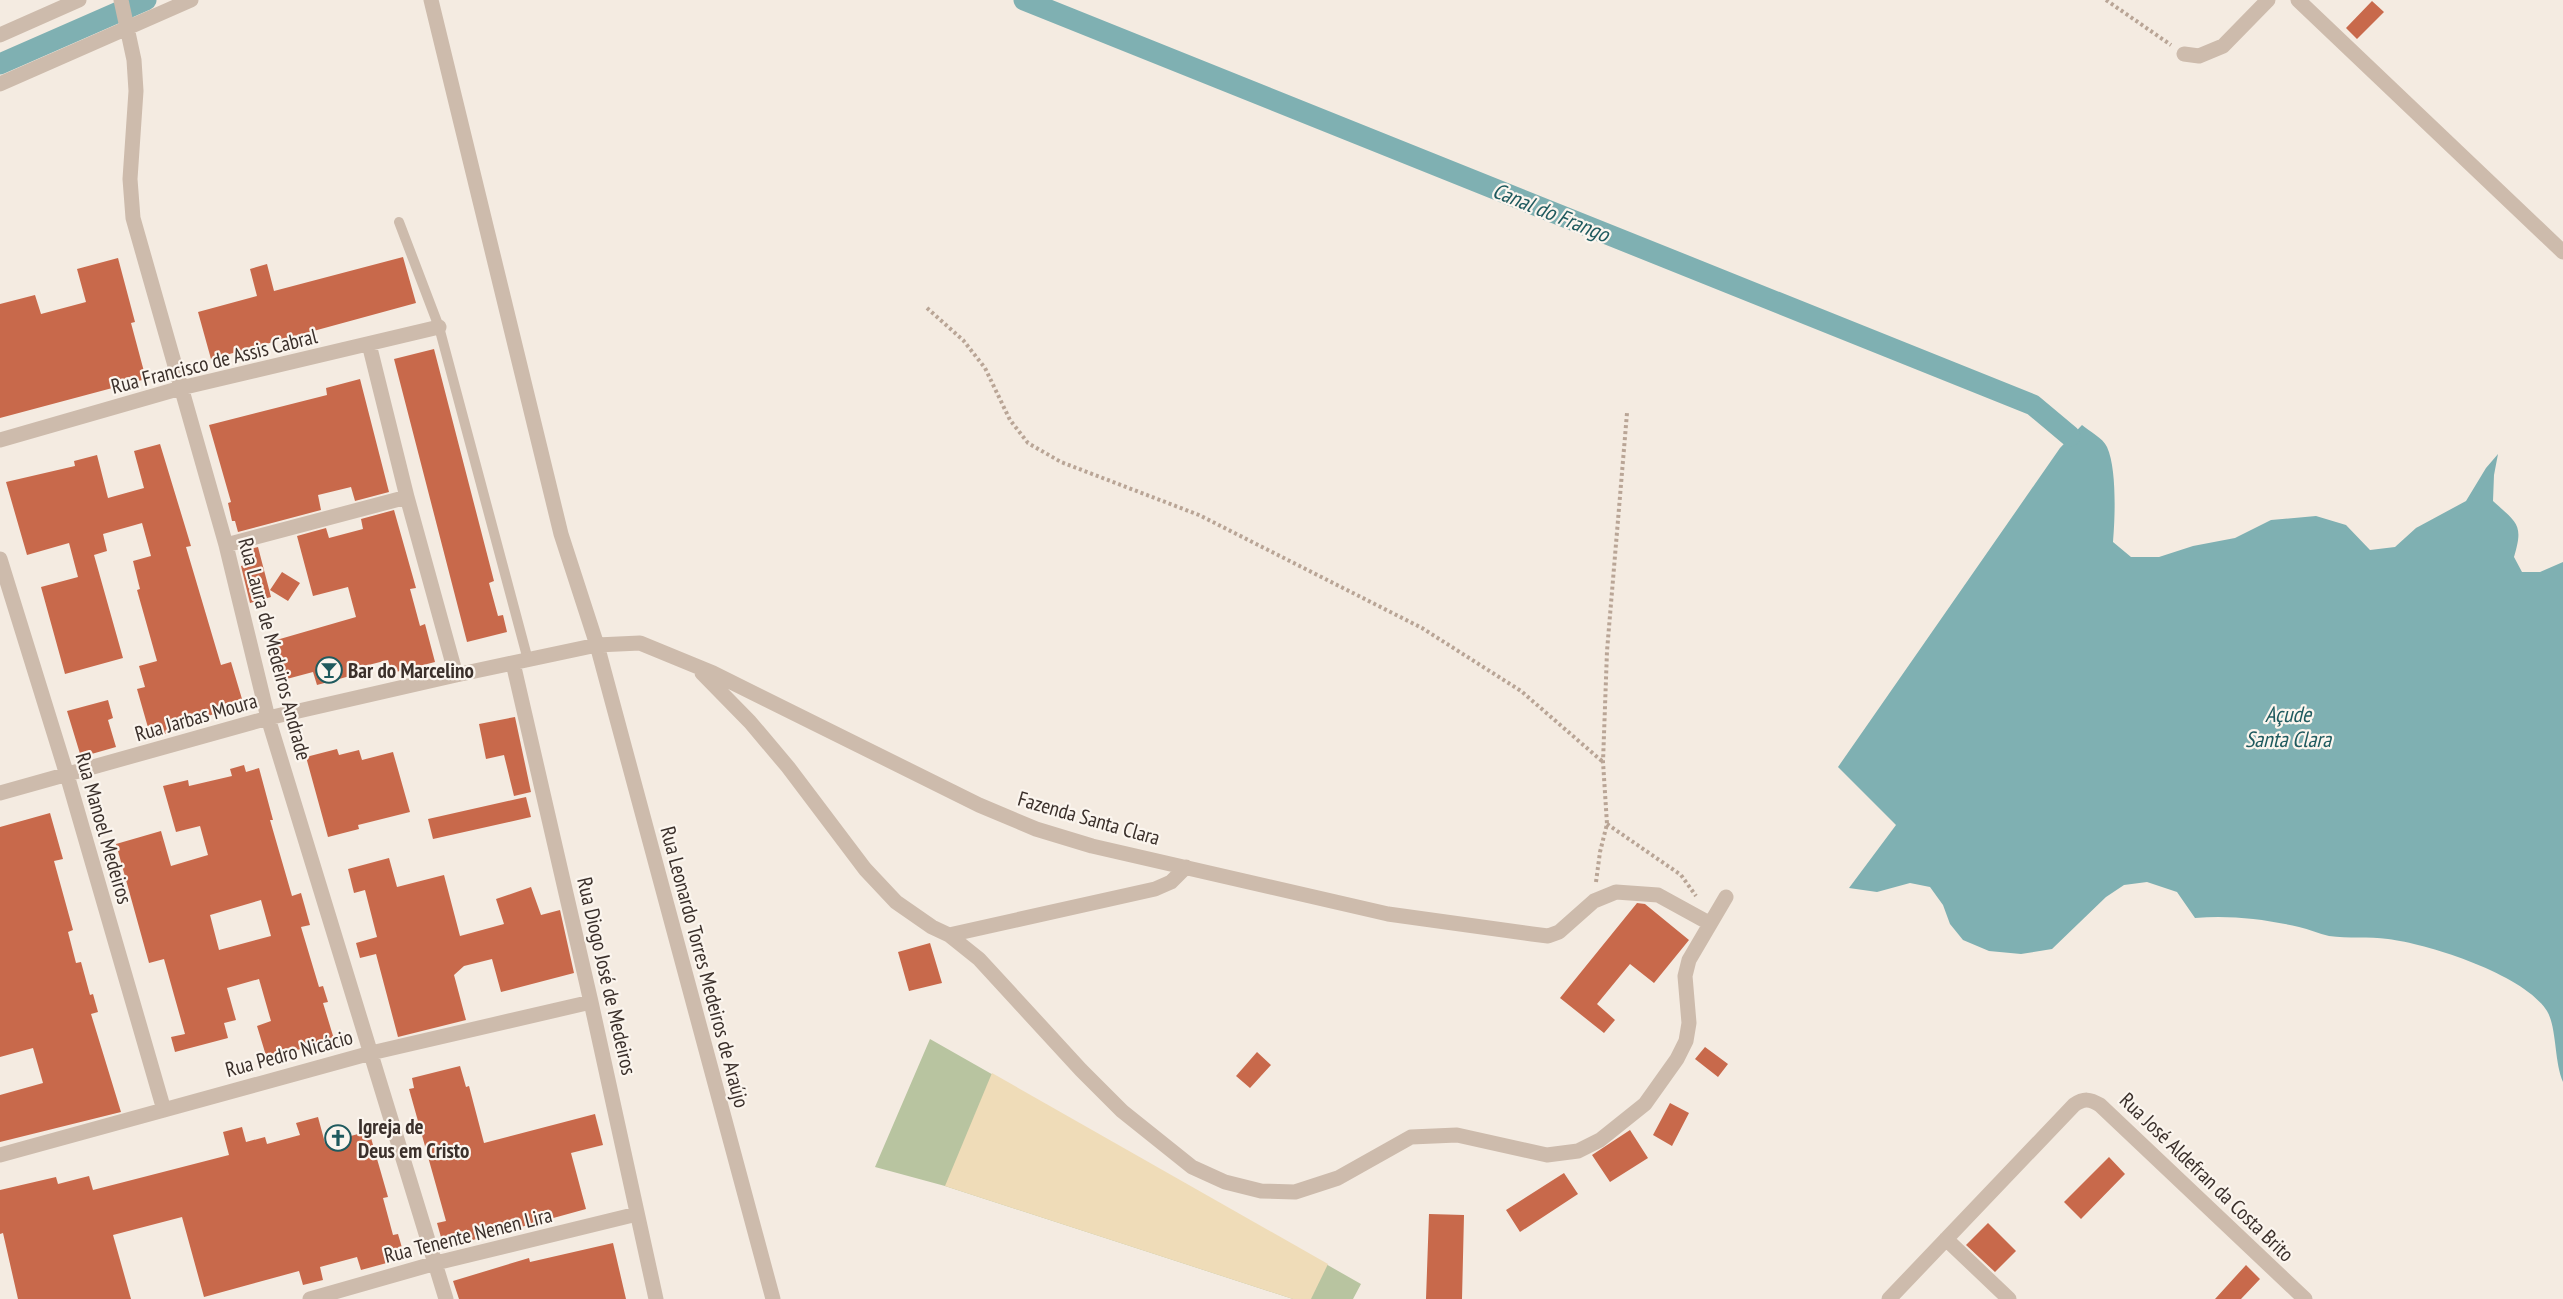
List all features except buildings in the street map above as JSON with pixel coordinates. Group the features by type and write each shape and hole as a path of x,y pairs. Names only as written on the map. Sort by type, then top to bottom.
{"street":[{"path":"0,35 79,0"},
{"name":"Rua Laura de Medeiros Andrade","path":"121,0 135,60 136,91 130,167 133,218 226,545 268,718 446,1299"},
{"path":"0,84 191,0"},
{"name":"Rua Leonardo Torres Medeiros de Araújo","path":"431,0 561,534 597,645 773,1299"},
{"path":"2184,54 2199,56 2223,46 2268,0"},
{"path":"2298,0 2563,252"},
{"name":"Rua Francisco de Assis Cabral","path":"0,440 181,388 440,327"},
{"path":"369,344 407,497 456,675"},
{"path":"226,545 407,497"},
{"name":"Rua Manoel Medeiros","path":"0,559 67,775 164,1110"},
{"name":"Rua Jarbas Moura","path":"0,793 268,718 456,675 616,643"},
{"name":"Fazenda Santa Clara","path":"616,643 640,643 690,663 979,805 1027,825 1092,846 1388,914 1548,936 1558,933 1594,901"},
{"name":"Rua Diogo José de Medeiros","path":"521,662 591,1002 656,1299"},
{"path":"690,663 723,692 788,766 865,869 896,902 932,927 949,935 979,959 1122,1111 1192,1167 1226,1182 1261,1191 1295,1192 1338,1178 1411,1137 1457,1135 1547,1155 1578,1151 1600,1140 1645,1104 1677,1059 1686,1041 1689,1023 1685,976 1689,960 1726,897"},
{"path":"949,935 1155,889 1171,882 1186,867"},
{"path":"1594,901 1616,892 1658,895 1709,923"},
{"name":"Rua Pedro Nicácio","path":"0,1155 371,1053 591,1002"},
{"name":"Rua José Aldefran da Costa Brito","path":"1946,1239 2074,1105 2082,1100 2091,1100 2100,1105 2305,1299"},
{"name":"Rua Tenente Nenen Lira","path":"310,1299 436,1263 637,1214"},
{"path":"1889,1299 1946,1239 2009,1299"}],"lane":[{"path":"399,222 440,327 521,662"}],"path":[{"path":"2106,0 2184,54"},
{"path":"927,308 963,340 985,368 1010,420 1028,443 1061,462 1199,515 1422,628 1521,691 1603,762"},
{"path":"1594,901 1600,852 1607,824 1603,762 1607,651 1627,413"},
{"path":"1607,824 1681,874 1697,898"}],"green space":[{"path":"930,1039 1361,1284 1353,1299 1293,1299 945,1186 875,1167"}],"sand":[{"path":"992,1073 1328,1264 1311,1299 1293,1299 945,1186"}],"water":[{"name":"Açude Santa Clara","path":"2082,425 2107,447 2114,480 2113,542 2131,557 2159,557 2193,546 2235,538 2271,520 2316,516 2346,525 2370,550 2395,547 2416,528 2466,501 2486,468 2498,454 2493,501 2508,514 2516,525 2518,537 2514,557 2522,572 2540,572 2563,562 2563,1082 2550,1018 2536,998 2519,985 2475,963 2427,947 2381,938 2329,936 2299,927 2260,920 2234,917 2195,918 2177,892 2147,882 2124,885 2106,897 2052,949 2021,954 1989,951 1963,940 1950,924 1943,905 1930,887 1910,883 1877,892 1849,888 1896,825 1838,767 2060,448"}],"waterway":[{"name":"Canal do Frango","path":"0,64 146,0"},
{"name":"Canal do Frango","path":"1024,0 2033,405 2070,436"}],"place":[{"name":"Bar do Marcelino","path":"329,670"},
{"name":"Igreja de Deus em Cristo","path":"338,1138"}]}
